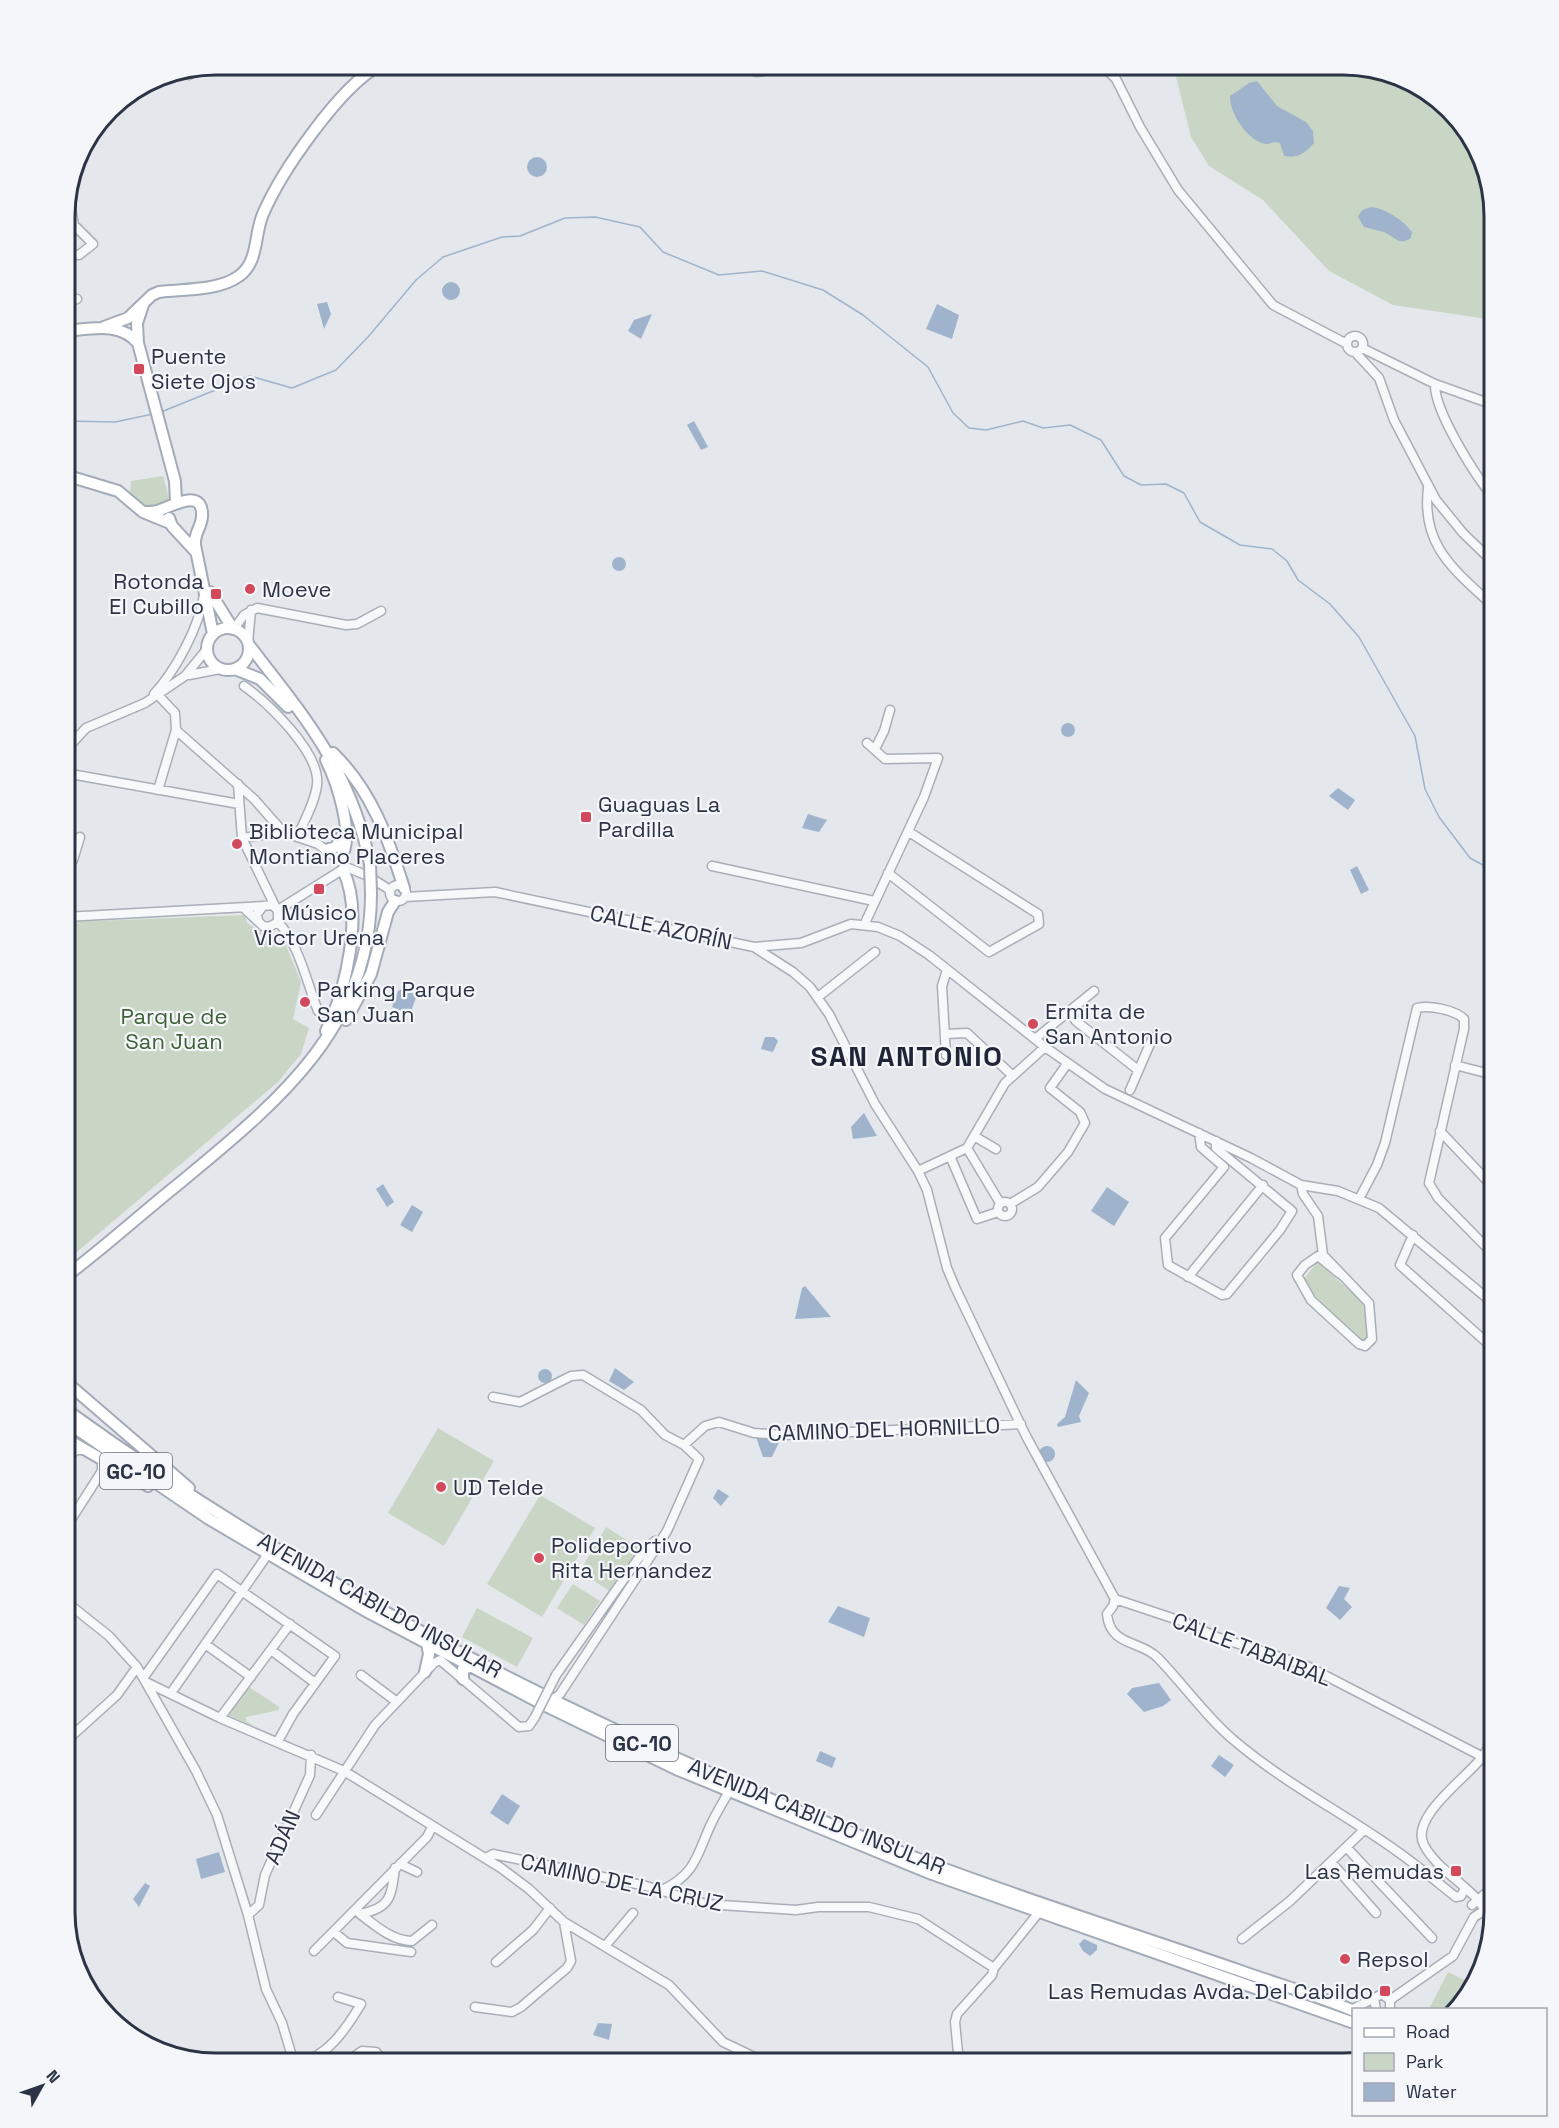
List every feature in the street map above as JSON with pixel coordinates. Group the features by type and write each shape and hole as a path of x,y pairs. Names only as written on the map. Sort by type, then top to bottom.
{"main road":[{"path":"129,325 145,301 159,292 226,283 239,276 249,266 257,228 273,193 342,98 365,75"},
{"path":"75,330 129,325"},
{"path":"129,325 138,343 175,481 174,504 169,514 174,527 196,552"},
{"path":"75,478 118,491 143,512 188,533 197,528"},
{"path":"175,481 189,500 198,505 202,514 194,537 213,634 207,649 210,661 220,669 235,669 260,679 310,731 332,759"},
{"path":"143,512 189,500"},
{"path":"203,584 233,629 243,634 324,745 357,810 370,864 372,894 368,939 354,988 339,1021 311,1061"},
{"path":"213,634 219,630 233,629"},
{"path":"235,669 248,657 249,644"},
{"path":"310,731 330,768 346,827 347,849 335,860"},
{"path":"75,1269 237,1135 285,1090 339,1031 359,1001 371,974 388,912 402,895 388,837 372,802 343,762 324,745"},
{"path":"311,1061 336,1008 350,950 353,908 350,883 335,860 336,847 342,840 346,827"},
{"path":"75,1390 221,1515"},
{"name":"AVENIDA CABILDO INSULAR","path":"75,1416 221,1515 368,1601 553,1700 730,1783 930,1863 1352,2010"},
{"name":"AVENIDA CABILDO INSULAR","path":"75,1428 209,1519 427,1643 548,1707 728,1793 932,1874 1352,2023"},
{"path":"75,1444 209,1519"},
{"path":"427,1643 440,1660"},
{"path":"425,1672 429,1654 427,1643"},
{"path":"463,1679 463,1669 470,1667"}],"street":[{"path":"1112,75 1178,190 1274,305 1358,350 1435,384 1484,401"},
{"path":"75,226 93,244 79,255 75,255"},
{"path":"1347,344 1349,339 1357,337 1361,340 1358,350"},
{"path":"1358,350 1378,378 1394,420 1428,487 1463,533 1484,553"},
{"path":"1435,384 1435,396 1460,447 1484,484"},
{"path":"1480,478 1484,480"},
{"path":"1428,487 1426,508 1428,524 1439,551 1447,562 1484,597"},
{"path":"145,703 156,692 189,641 199,617 203,584"},
{"path":"249,644 251,610"},
{"path":"233,629 237,621 251,610 272,610 346,625 357,624 381,611"},
{"path":"75,740 86,728 145,703 158,695 185,676 207,649"},
{"path":"185,676 220,669"},
{"path":"244,686 294,735 311,761 317,787 297,837"},
{"path":"158,695 175,713 176,730 158,790"},
{"path":"875,749 884,732 890,710"},
{"path":"176,730 238,783 284,832 297,837 390,890 391,898 402,895"},
{"path":"865,923 909,832 938,758 885,759 867,742"},
{"path":"75,775 239,804"},
{"path":"238,783 242,838 277,908 278,922 286,930 295,949 318,1011 329,1015 336,1008"},
{"path":"242,838 284,832"},
{"path":"888,873 989,952 1039,924 1038,914 909,832"},
{"path":"75,853 80,837"},
{"path":"75,917 245,909 263,906 277,908 335,860"},
{"path":"712,866 872,905"},
{"name":"CALLE AZORÍN","path":"390,890 397,885 402,895 495,892 754,947"},
{"path":"872,905 879,922 947,970 1067,1064 1105,1089 1216,1141 1301,1185 1338,1191 1379,1208 1484,1290"},
{"path":"258,920 258,910 263,906"},
{"path":"245,909 269,927 278,922"},
{"path":"754,947 801,943 851,924 865,923 900,936"},
{"path":"754,947 793,972 818,996 874,1104 918,1171 934,1215 947,1268 1021,1424 1115,1599 1107,1614 1108,1623 1116,1637 1157,1657 1217,1725 1266,1766 1398,1852 1456,1897 1463,1892"},
{"path":"818,996 875,952"},
{"path":"946,1055 942,986 947,970"},
{"path":"1035,1039 1095,991"},
{"path":"1359,1199 1377,1165 1384,1143 1417,1008 1425,1006 1460,1015 1464,1019 1464,1029 1429,1182 1438,1198 1484,1245"},
{"path":"1069,1012 1076,1021 1138,1070"},
{"path":"945,1034 967,1033 1013,1076"},
{"path":"1137,1104 1130,1090 1153,1037"},
{"path":"918,1171 967,1148 1005,1083 1045,1047"},
{"path":"950,1156 977,1220 1038,1187 1068,1152 1085,1123 1080,1112 1050,1088 1067,1064"},
{"path":"1455,1065 1484,1072"},
{"path":"1105,1089 1130,1090"},
{"path":"1440,1131 1484,1177"},
{"path":"1199,1133 1201,1147 1263,1185 1292,1210 1292,1215 1280,1230 1227,1294 1222,1295 1168,1265 1165,1238 1227,1164"},
{"path":"974,1136 996,1149"},
{"path":"1216,1141 1216,1148 1227,1164"},
{"path":"967,1148 1003,1206"},
{"path":"1188,1277 1263,1185"},
{"path":"1301,1185 1303,1194 1318,1216 1319,1227 1321,1252 1369,1303 1372,1339 1365,1346 1359,1344 1311,1300 1298,1278 1298,1273 1316,1250 1319,1227"},
{"path":"1413,1235 1400,1265 1415,1281 1484,1338"},
{"path":"1305,1265 1318,1256 1340,1274"},
{"path":"492,1397 520,1402 571,1376 583,1375 641,1410 665,1435 684,1445 699,1459 673,1517 637,1579 560,1694 553,1700"},
{"name":"CAMINO DEL HORNILLO","path":"684,1445 705,1426 719,1422 754,1433 785,1434 1021,1424"},
{"path":"75,1451 85,1450"},
{"path":"75,1513 102,1471 102,1460"},
{"path":"316,1815 365,1738 425,1672 440,1660 519,1727 529,1726 556,1674 638,1559 673,1517"},
{"path":"171,1693 268,1554"},
{"path":"146,1680 217,1574 335,1656 278,1741"},
{"name":"CALLE TABAIBAL","path":"1115,1599 1217,1637 1305,1665 1483,1757"},
{"path":"75,1610 109,1636 137,1667 186,1751 216,1815 248,1915 266,1989 292,2053"},
{"path":"220,1718 290,1624"},
{"path":"205,1644 251,1677"},
{"path":"271,1650 315,1683"},
{"path":"75,1732 117,1695 137,1667"},
{"path":"361,1675 397,1702"},
{"path":"146,1680 220,1718 344,1771 486,1858 529,1889 564,1922 606,1945 669,1985 723,2042 746,2053"},
{"name":"ADÁN","path":"248,1915 259,1905 265,1875 310,1775 311,1755"},
{"path":"1483,1757 1430,1812 1421,1833 1423,1843 1430,1853 1463,1892 1484,1909"},
{"path":"662,1890 677,1883 698,1859 711,1823 728,1793"},
{"path":"314,1951 357,1911 427,1837 432,1827"},
{"path":"1242,1939 1290,1901 1364,1830"},
{"path":"1347,1848 1432,1938"},
{"name":"CAMINO DE LA CRUZ","path":"486,1858 493,1854 662,1890 706,1904 796,1910 818,1907 869,1907 918,1919 994,1968"},
{"path":"1331,1862 1376,1913"},
{"path":"398,1866 417,1872"},
{"path":"357,1911 375,1911 385,1905 389,1899 398,1866"},
{"path":"1474,1902 1484,1894"},
{"path":"1356,2008 1382,1994 1389,2007 1453,1956 1474,1917 1474,1902"},
{"path":"496,1962 533,1930 550,1908"},
{"path":"357,1911 384,1932 405,1941 412,1941 432,1925"},
{"path":"958,2053 955,2022 957,2014 992,1975 994,1968 1040,1911"},
{"path":"1474,1917 1484,1911"},
{"path":"606,1945 633,1913"},
{"path":"475,2007 512,2012 567,1968 571,1961 564,1922"},
{"path":"334,1932 346,1943 411,1952"},
{"path":"320,2053 345,2031 361,2004 338,1997"},
{"path":"1374,1998 1376,2008"},
{"path":"359,2053 362,2051 377,2053"}],"green space":[{"path":"1176,75 1352,75 1388,82 1421,99 1443,116 1455,130 1465,145 1479,179 1484,216 1484,319 1393,305 1329,271 1263,200 1209,166 1191,137"},
{"path":"163,476 169,498 164,505 144,507 130,495 131,481"},
{"name":"Parque de San Juan","path":"245,915 247,923 277,941 285,943 301,982 293,1019 309,1028 301,1054 278,1082 75,1254 75,922"},
{"path":"1317,1262 1363,1302 1368,1337 1365,1341 1360,1340 1315,1296 1304,1279"},
{"name":"UD Telde","path":"438,1428 494,1461 444,1546 388,1513"},
{"path":"540,1495 595,1528 542,1617 487,1584"},
{"path":"606,1527 641,1549 609,1591 580,1571"},
{"path":"573,1584 600,1601 584,1625 557,1608"},
{"path":"477,1608 533,1638 517,1667 462,1637"},
{"path":"249,1687 279,1707 279,1710 246,1717 246,1721 255,1727 228,1715"},
{"path":"1448,1972 1466,1981 1446,2008 1430,2008"}],"water":[{"path":"1257,81 1277,106 1306,122 1313,131 1314,143 1304,152 1293,157 1284,156 1280,143 1259,142 1246,132 1236,118 1230,96 1249,83"},
{"path":"533,157 541,157 547,163 547,171 541,177 533,177 527,171 527,163"},
{"path":"1371,207 1388,212 1399,220 1412,232 1411,238 1400,241 1384,232 1364,227 1358,217 1362,210"},
{"path":"447,282 455,282 460,287 458,298 447,300 442,295 442,287"},
{"path":"327,302 331,314 324,329 317,304"},
{"path":"937,304 959,315 952,339 926,329"},
{"path":"652,314 641,339 628,331 634,320"},
{"path":"694,421 708,447 701,450 687,425"},
{"path":"616,557 622,557 626,564 622,571 616,571 612,567 612,561"},
{"path":"1068,723 1073,725 1075,730 1073,735 1068,737 1063,735 1061,730 1063,725"},
{"path":"1338,788 1355,800 1348,810 1329,796"},
{"path":"808,814 827,820 819,832 802,828"},
{"path":"1357,866 1369,890 1361,894 1350,870"},
{"path":"402,989 417,995 410,1014 392,1007 398,991"},
{"path":"765,1037 774,1037 778,1041 773,1052 761,1049"},
{"path":"864,1113 877,1136 853,1139 851,1127"},
{"path":"383,1184 394,1202 387,1207 376,1189"},
{"path":"1107,1187 1129,1202 1114,1226 1091,1211"},
{"path":"412,1205 423,1212 412,1232 400,1225"},
{"path":"805,1286 831,1317 795,1319 802,1288"},
{"path":"615,1368 634,1382 624,1390 609,1381"},
{"path":"545,1369 550,1371 552,1376 550,1381 545,1383 540,1381 538,1376 540,1371"},
{"path":"1076,1380 1089,1393 1079,1416 1081,1422 1058,1427 1057,1424 1065,1417"},
{"path":"756,1437 781,1438 772,1457 763,1457"},
{"path":"1047,1446 1053,1448 1055,1454 1053,1460 1047,1462 1041,1460 1039,1454 1041,1448"},
{"path":"718,1489 729,1496 721,1506 713,1498"},
{"path":"1339,1586 1350,1588 1344,1599 1352,1607 1340,1620 1326,1608"},
{"path":"838,1606 870,1618 864,1637 828,1622"},
{"path":"1159,1683 1171,1700 1163,1706 1144,1712 1127,1694 1132,1688"},
{"path":"820,1751 836,1758 832,1768 816,1761"},
{"path":"1219,1755 1234,1765 1225,1777 1211,1766"},
{"path":"502,1794 520,1806 508,1825 490,1813"},
{"path":"219,1852 225,1872 201,1879 196,1859"},
{"path":"145,1883 150,1886 139,1907 133,1899"},
{"path":"1084,1939 1097,1945 1097,1950 1090,1956 1079,1944"},
{"path":"598,2023 612,2024 609,2040 593,2035"}],"waterway":[{"path":"161,412 250,376 292,388 336,370 368,337 416,280 443,257 502,237 520,236 565,218 595,217 640,227 663,252 719,275 762,271 823,290 863,315 928,367 953,413 969,428 986,430 1023,421 1043,428 1070,425 1101,440 1124,476 1141,485 1166,484 1184,493 1200,522 1240,545 1272,549 1287,561 1298,580 1330,604 1359,637 1415,736 1425,789 1439,817 1470,858 1484,866"},
{"path":"75,421 115,422 153,414"}],"place":[{"name":"Puente Siete Ojos","path":"139,369"},
{"name":"Moeve","path":"250,589"},
{"name":"Rotonda El Cubillo","path":"216,594"},
{"name":"Guaguas La Pardilla","path":"586,817"},
{"name":"Biblioteca Municipal Montiano Placeres","path":"237,844"},
{"name":"Músico Victor Urena","path":"319,889"},
{"name":"Parking Parque San Juan","path":"305,1002"},
{"name":"Ermita de San Antonio","path":"1033,1024"},
{"name":"UD Telde","path":"441,1487"},
{"name":"Polideportivo Rita Hernandez","path":"539,1558"},
{"name":"Las Remudas","path":"1456,1871"},
{"name":"Repsol","path":"1345,1959"},
{"name":"Las Remudas Avda. Del Cabildo","path":"1385,1991"}],"district":[{"name":"SAN ANTONIO","path":"907,1056"}]}
